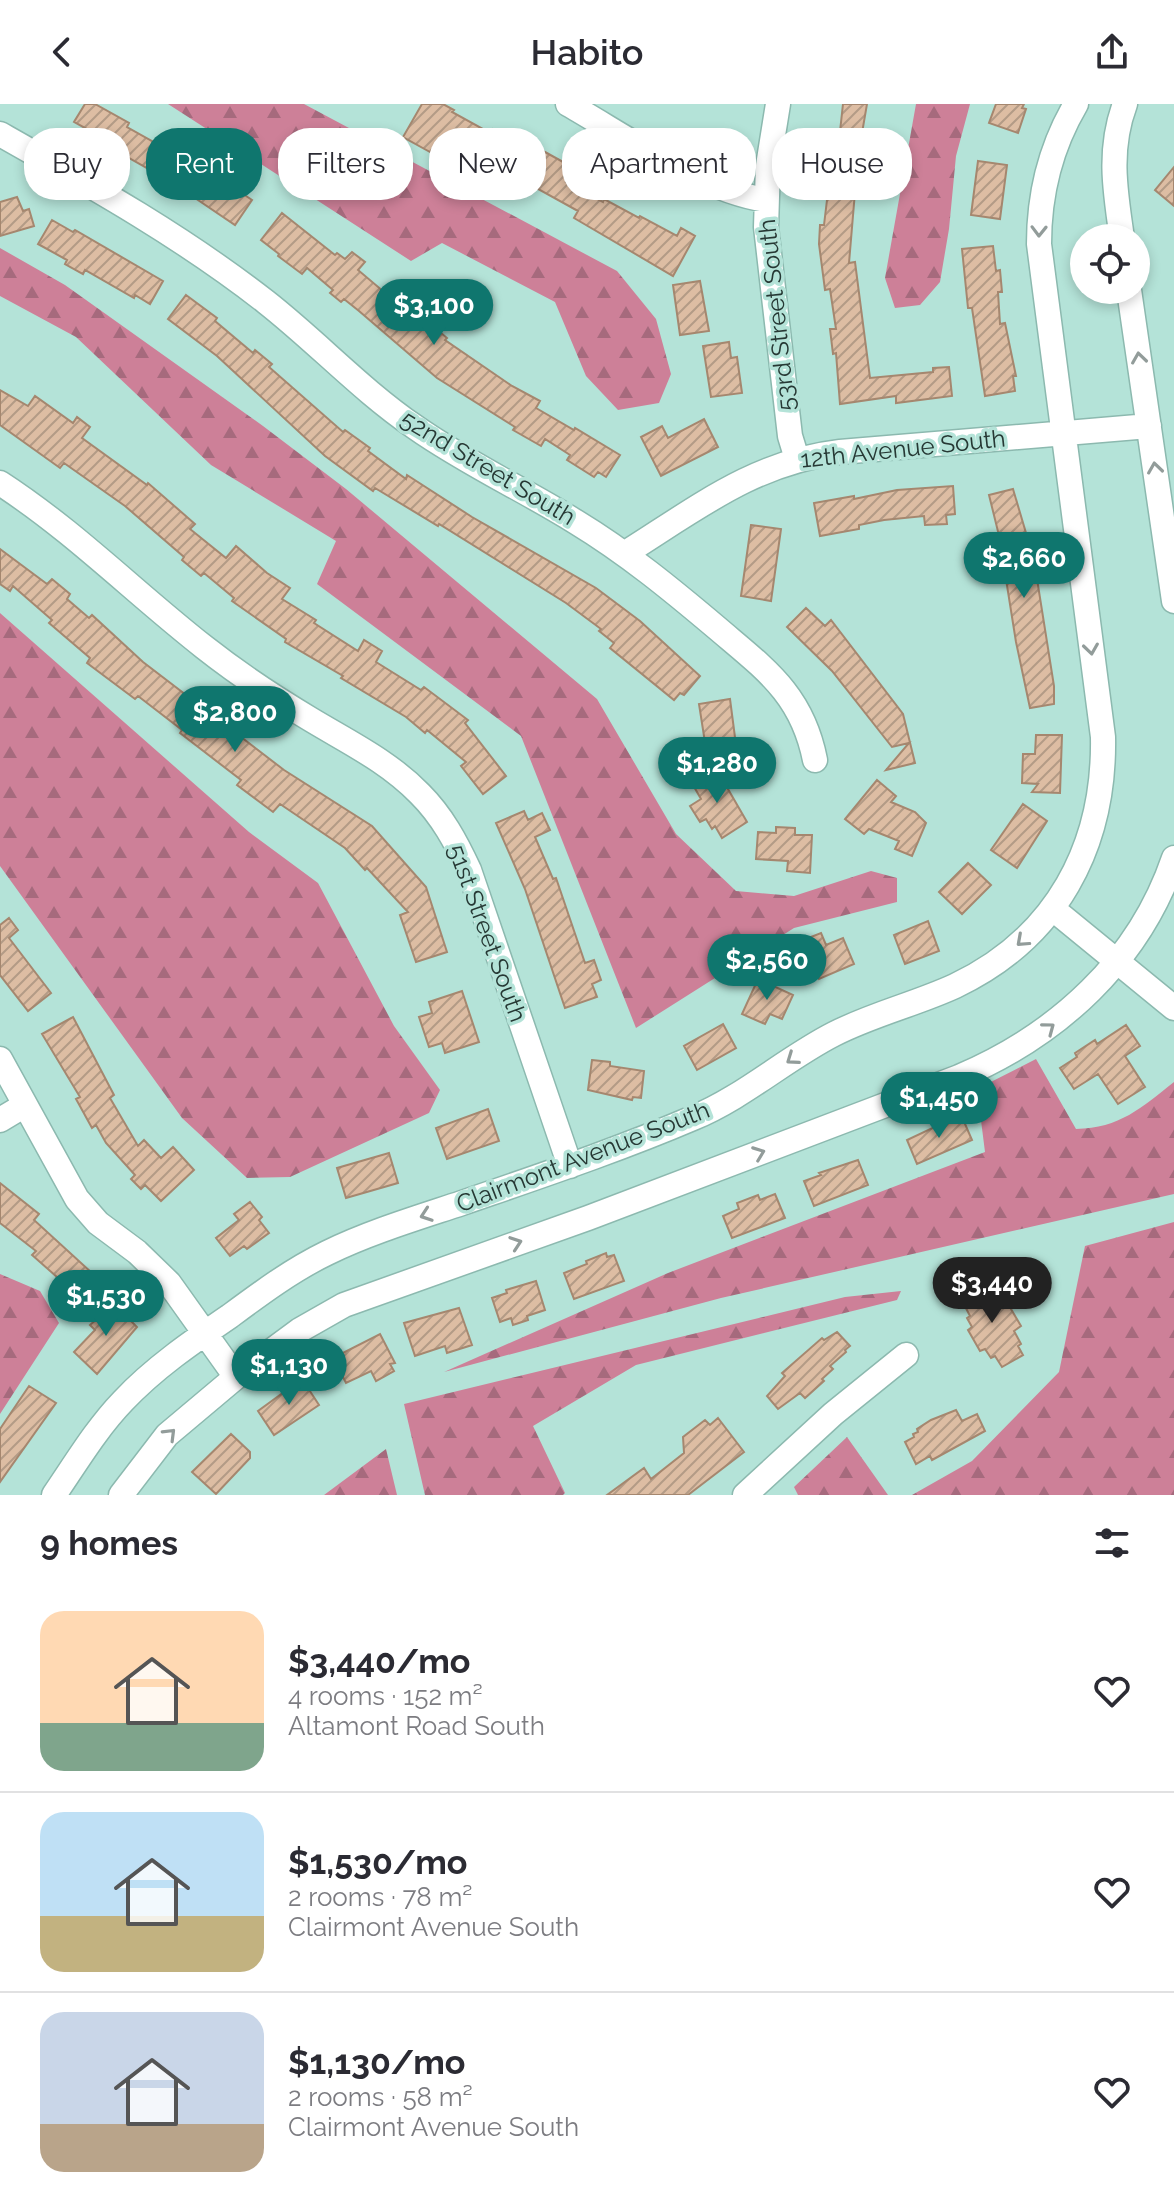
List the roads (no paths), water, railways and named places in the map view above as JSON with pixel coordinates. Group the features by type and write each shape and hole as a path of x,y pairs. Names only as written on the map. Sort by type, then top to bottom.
{"street":[{"name":"53rd Street South","path":"568,104 706,183 736,194 766,200 768,254 790,436 797,459"},
{"path":"766,200 778,104"},
{"path":"1062,433 1041,271 1039,217 1048,164 1076,104"},
{"path":"1120,224 1113,157 1125,104"},
{"name":"52nd Street South","path":"0,134 116,199 182,241 269,304 351,377 413,425 481,469 573,520 674,592 777,680 798,709 815,760"},
{"path":"1131,304 1174,601"},
{"name":"12th Avenue South","path":"624,554 731,487 763,470 797,459 840,452 1149,426"},
{"name":"Clairmont Avenue South","path":"54,1495 96,1433 121,1403 160,1367 277,1282 327,1253 380,1231 570,1166 695,1118 739,1095 835,1033 957,985 1008,953 1053,909 1090,839 1097,814 1103,763 1103,737 1062,433"},
{"name":"51st Street South","path":"0,483 66,530 205,648 273,696 383,763 403,778 436,812 469,870 570,1166"},
{"path":"121,1495 167,1435 236,1377 310,1324 368,1295 588,1218 987,1065 1014,1051 1082,1001 1118,961 1150,914 1174,858"},
{"path":"1053,909 1174,1008"},
{"path":"0,1059 77,1199 98,1223 155,1268 182,1299 236,1377"},
{"path":"0,1120 25,1105"},
{"path":"745,1495 833,1414 906,1355"}]}
